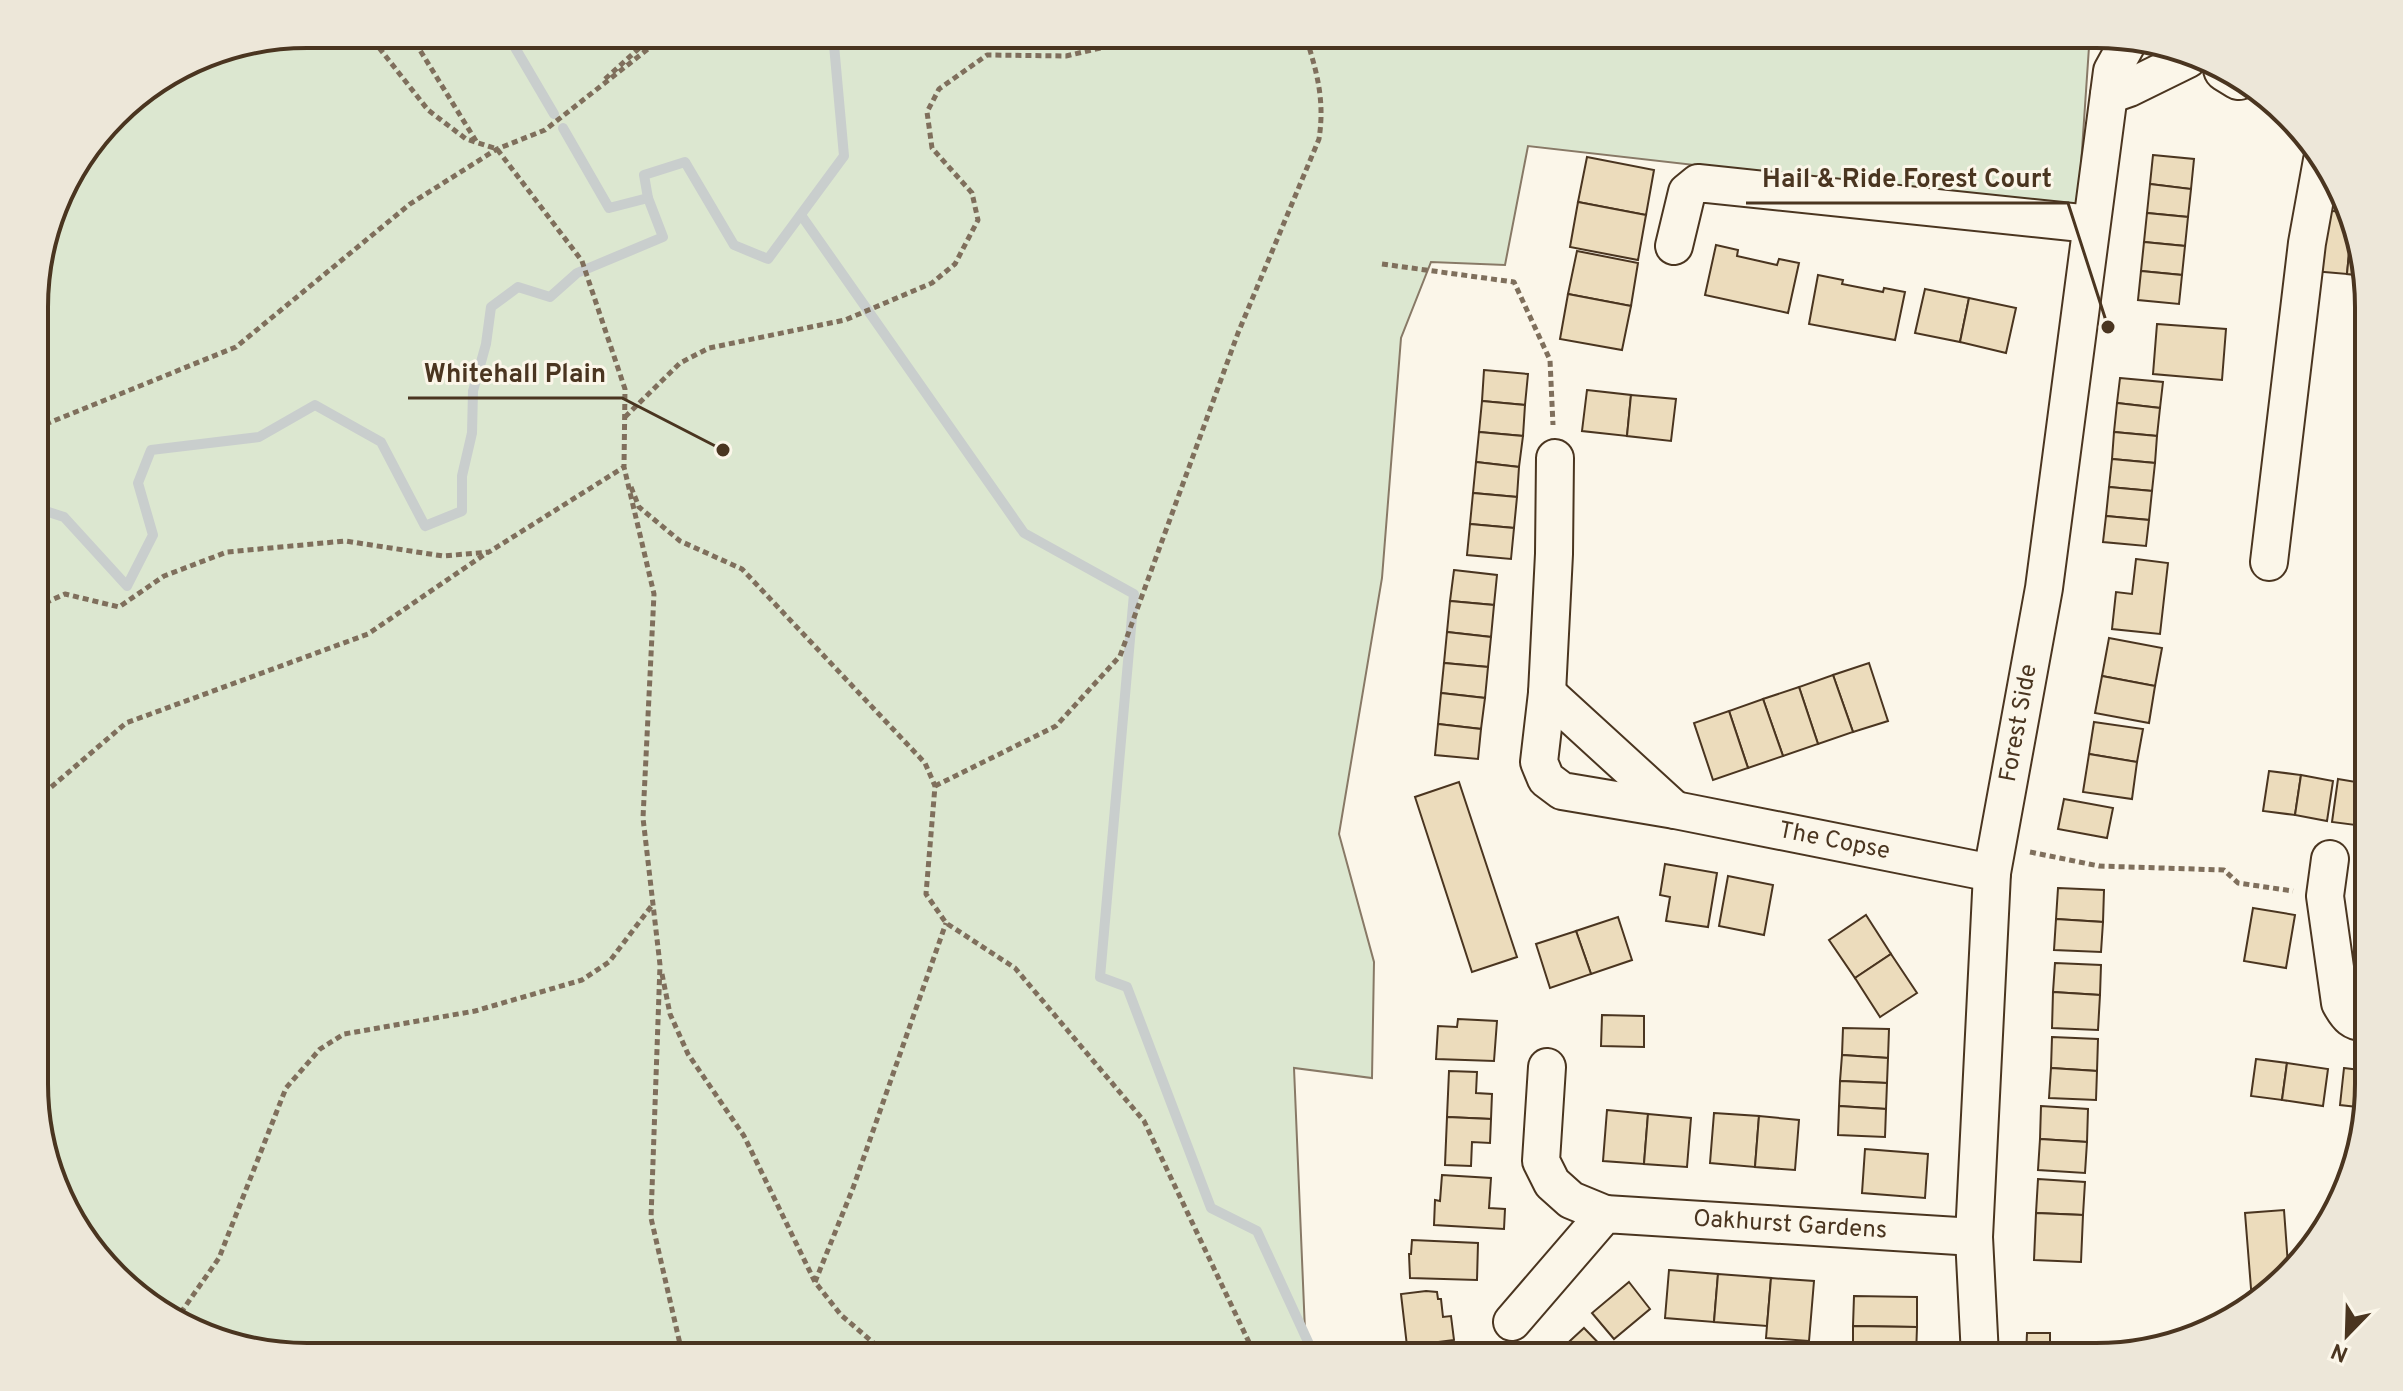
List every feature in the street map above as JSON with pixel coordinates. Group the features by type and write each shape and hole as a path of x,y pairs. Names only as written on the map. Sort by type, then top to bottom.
{"street":[{"name":"Forest Side","path":"1979,1342 1974,1237 1992,873 2044,588 2112,71 2124,50"},
{"path":"2109,95 2180,63"},
{"path":"2269,562 2307,243 2319,177"},
{"path":"1674,246 1687,192 1698,183 2091,224"},
{"name":"The Copse","path":"1555,458 1547,693 1539,762 1546,779 1562,791 1675,810 1992,873"},
{"path":"1547,693 1675,810"},
{"path":"2330,859 2325,896 2340,1003 2347,1017 2354,1020"},
{"name":"Oakhurst Gardens","path":"1547,1067 1541,1161 1552,1183 1571,1200 1605,1214 1974,1237"},
{"path":"1512,1322 1605,1214"}],"path":[{"path":"935,786 1056,726 1120,656 1238,333 1319,139 1323,112 1309,48"},
{"path":"380,49 428,110 466,139 497,149 582,261 625,389 624,467 654,594 643,818 660,965 670,1014 688,1054 744,1136 815,1282 841,1315 873,1343"},
{"path":"419,49 476,142"},
{"path":"545,130 638,49"},
{"path":"48,422 236,347 410,204 497,149 545,130 648,49"},
{"path":"625,417 680,363 709,348 845,320 932,283 955,264 978,220 972,193 932,148 927,112 939,89 987,55 1066,56 1098,49"},
{"path":"1382,264 1514,282 1550,360 1555,458"},
{"path":"624,467 639,507 680,541 742,569 925,763 935,786 926,894 946,923 1015,968 1144,1121 1249,1342"},
{"path":"48,790 126,723 368,634 489,552 624,467"},
{"path":"48,602 65,594 119,607 164,576 227,552 345,541 443,556 489,552"},
{"path":"2029,852 2099,866 2224,870 2238,883 2295,891"},
{"path":"182,1311 219,1258 286,1088 320,1049 344,1034 475,1011 582,980 609,962 653,904"},
{"path":"815,1282 853,1188 946,923"},
{"path":"660,965 651,1218 680,1343"}],"green space":[{"path":"2089,48 2078,209 1528,146 1505,265 1431,262 1401,338 1382,578 1339,834 1374,962 1372,1078 1294,1068 1305,1331 1309,1342 307,1343 273,1341 208,1323 177,1308 124,1267 102,1242 75,1199 57,1151 50,1118 48,307 50,273 68,208 83,177 102,149 136,112 192,75 256,53 290,49"}],"building":[{"path":"2153,155 2194,159 2191,189 2150,184"},
{"path":"1587,157 1654,170 1646,215 1578,202"},
{"path":"2150,184 2191,189 2188,217 2147,213"},
{"path":"1578,202 1646,215 1638,260 1570,247"},
{"path":"2318,210 2336,211 2349,252 2347,274 2313,271"},
{"path":"2147,213 2188,217 2185,246 2144,242"},
{"path":"2144,242 2185,246 2182,275 2141,271"},
{"path":"1716,245 1738,250 1737,256 1777,265 1779,259 1799,263 1788,313 1705,295"},
{"path":"1577,251 1638,263 1631,306 1568,294"},
{"path":"2349,252 2352,275 2347,274"},
{"path":"2141,271 2182,275 2179,304 2138,300"},
{"path":"1818,275 1843,280 1842,284 1883,292 1884,288 1905,292 1895,340 1809,324"},
{"path":"1925,289 1969,298 1960,342 1915,333"},
{"path":"1568,294 1631,306 1622,350 1560,339"},
{"path":"1969,298 2016,308 2006,353 1960,342"},
{"path":"2157,324 2226,329 2222,380 2153,374"},
{"path":"1484,370 1528,374 1525,405 1482,401"},
{"path":"2120,378 2163,382 2160,408 2117,403"},
{"path":"1587,390 1631,395 1627,436 1582,431"},
{"path":"1631,395 1676,399 1671,441 1627,436"},
{"path":"1482,401 1525,405 1523,436 1479,432"},
{"path":"2117,403 2160,408 2157,436 2114,432"},
{"path":"1479,432 1523,436 1519,467 1476,462"},
{"path":"2114,432 2157,436 2155,463 2112,459"},
{"path":"2112,459 2155,463 2152,491 2109,487"},
{"path":"1476,462 1519,467 1517,497 1473,493"},
{"path":"2109,487 2152,491 2149,520 2106,516"},
{"path":"1473,493 1517,497 1514,528 1470,524"},
{"path":"2106,516 2149,520 2146,546 2103,542"},
{"path":"1470,524 1514,528 1511,559 1467,555"},
{"path":"2136,559 2168,563 2160,634 2112,629 2116,592 2132,594"},
{"path":"1454,570 1497,575 1494,605 1450,601"},
{"path":"1450,601 1494,605 1491,637 1447,632"},
{"path":"1447,632 1491,637 1488,667 1444,663"},
{"path":"2109,638 2162,648 2155,686 2102,676"},
{"path":"1444,663 1488,667 1485,698 1441,693"},
{"path":"1869,663 1888,721 1853,732 1833,675"},
{"path":"1833,675 1853,732 1818,744 1799,687"},
{"path":"2102,676 2155,686 2149,723 2095,713"},
{"path":"1799,687 1818,744 1783,756 1763,699"},
{"path":"1441,693 1485,698 1481,729 1438,724"},
{"path":"1763,699 1783,756 1748,768 1729,711"},
{"path":"1729,711 1748,768 1713,780 1694,723"},
{"path":"2094,722 2143,729 2137,762 2089,754"},
{"path":"1438,724 1481,729 1478,759 1435,755"},
{"path":"2089,754 2137,762 2132,799 2083,792"},
{"path":"2269,771 2301,775 2295,815 2263,811"},
{"path":"2301,775 2333,781 2327,821 2295,815"},
{"path":"2338,779 2354,782 2354,825 2332,822"},
{"path":"1459,782 1517,957 1472,972 1415,797"},
{"path":"2064,799 2113,808 2107,838 2058,829"},
{"path":"1665,864 1717,873 1708,927 1666,921 1670,897 1660,895"},
{"path":"1728,876 1773,885 1764,935 1719,926"},
{"path":"2058,888 2104,890 2103,922 2056,919"},
{"path":"2253,908 2295,915 2286,968 2244,961"},
{"path":"1866,915 1891,954 1855,978 1829,940"},
{"path":"1618,917 1632,960 1591,974 1576,931"},
{"path":"2056,919 2103,922 2101,952 2054,950"},
{"path":"1576,931 1591,974 1550,988 1536,944"},
{"path":"1891,954 1917,993 1880,1017 1855,978"},
{"path":"2055,963 2101,965 2100,995 2053,992"},
{"path":"2053,992 2100,995 2098,1030 2052,1028"},
{"path":"1602,1015 1644,1016 1644,1047 1601,1046"},
{"path":"1458,1019 1497,1021 1494,1061 1436,1059 1438,1026 1457,1027"},
{"path":"1843,1028 1889,1029 1888,1058 1842,1055"},
{"path":"2052,1037 2098,1039 2097,1071 2051,1068"},
{"path":"1842,1055 1888,1058 1887,1083 1840,1081"},
{"path":"2256,1059 2287,1063 2282,1100 2251,1096"},
{"path":"2287,1063 2328,1069 2323,1106 2282,1100"},
{"path":"2051,1068 2097,1071 2096,1100 2049,1098"},
{"path":"2344,1068 2354,1069 2353,1107 2340,1105"},
{"path":"1449,1071 1477,1072 1476,1093 1492,1094 1491,1119 1447,1117"},
{"path":"1840,1081 1887,1083 1886,1109 1839,1106"},
{"path":"1839,1106 1886,1109 1885,1137 1838,1135"},
{"path":"2041,1106 2088,1109 2087,1142 2040,1139"},
{"path":"1607,1110 1648,1114 1644,1164 1603,1161"},
{"path":"1714,1113 1759,1116 1755,1167 1710,1163"},
{"path":"1648,1114 1691,1118 1687,1167 1644,1164"},
{"path":"1759,1116 1799,1120 1795,1170 1755,1167"},
{"path":"1447,1117 1491,1119 1490,1143 1472,1142 1471,1166 1445,1165"},
{"path":"2040,1139 2087,1142 2085,1173 2038,1170"},
{"path":"1865,1149 1928,1154 1925,1198 1862,1193"},
{"path":"1442,1175 1491,1178 1489,1208 1505,1209 1504,1229 1434,1225 1435,1200 1440,1201"},
{"path":"2038,1179 2085,1182 2083,1215 2036,1213"},
{"path":"2284,1210 2287,1257 2251,1291 2245,1213"},
{"path":"2036,1213 2083,1215 2081,1262 2034,1260"},
{"path":"1412,1240 1478,1243 1477,1280 1410,1278"},
{"path":"1669,1270 1718,1274 1714,1322 1665,1318"},
{"path":"1718,1274 1771,1278 1767,1326 1714,1322"},
{"path":"1771,1278 1814,1281 1809,1341 1766,1338"},
{"path":"1629,1282 1650,1309 1614,1339 1592,1313"},
{"path":"1437,1292 1443,1317 1451,1316 1454,1340 1407,1342 1401,1294"},
{"path":"1854,1296 1917,1297 1917,1327 1853,1326"},
{"path":"1853,1326 1917,1327 1916,1342 1853,1342"},
{"path":"1584,1328 1598,1342 1568,1342"},
{"path":"2027,1333 2050,1333 2050,1342 2027,1342"}],"waterway":[{"path":"516,49 554,114"},
{"path":"48,512 64,517 127,586 153,535 138,483 151,450 259,437 315,405 381,442 425,526 462,511 462,476 472,433 473,391 486,344 491,307 518,287 550,297 577,273 663,237 648,198 644,175 685,162 734,245 768,259 844,156 834,49"},
{"path":"563,128 609,208 648,198"},
{"path":"801,215 1024,533 1134,594 1100,977 1127,987 1211,1208 1257,1231 1308,1342"}],"place":[{"name":"Hail & Ride Forest Court","path":"2108,327"},
{"name":"Whitehall Plain","path":"723,450"}]}
